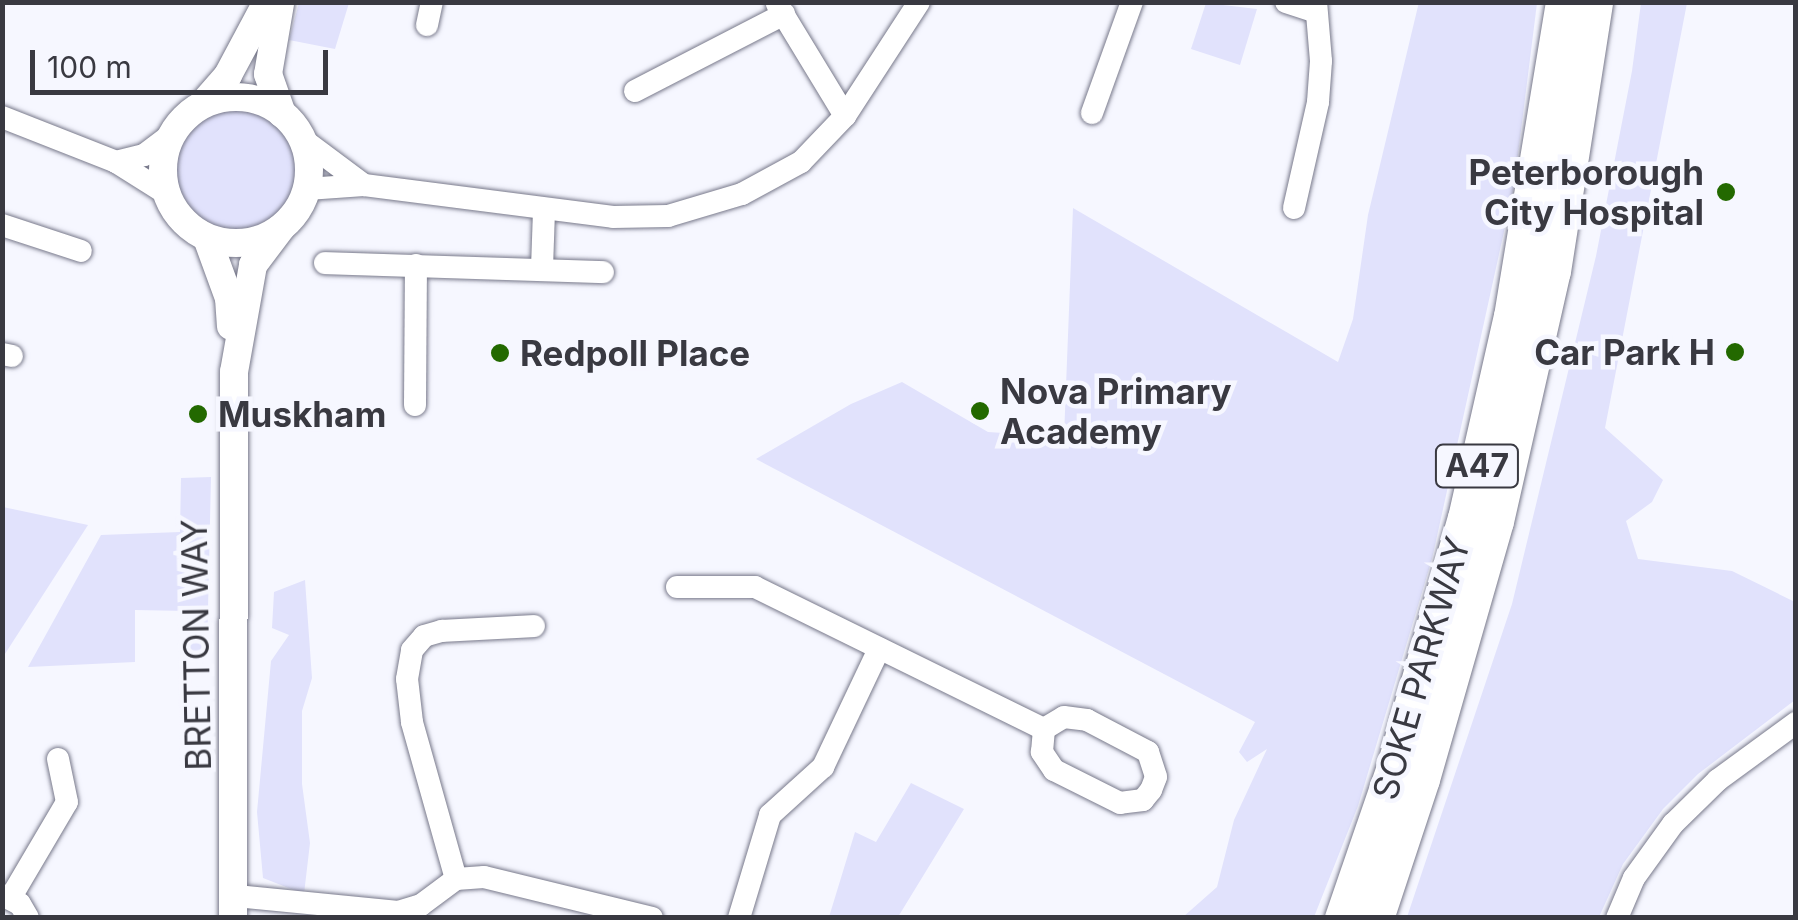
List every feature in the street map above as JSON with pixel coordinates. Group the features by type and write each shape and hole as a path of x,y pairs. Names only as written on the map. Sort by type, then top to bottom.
{"highway":[{"name":"SOKE PARKWAY","path":"1342,918 1393,770 1465,518 1511,316 1563,2"},
{"name":"SOKE PARKWAY","path":"1376,918 1450,688 1513,450 1574,159 1595,2"}],"street":[{"path":"116,162 144,155 202,105 228,75 267,2"},
{"path":"280,2 268,74 282,114 301,138 364,185"},
{"path":"306,189 364,185 613,217 668,216 742,194 800,162 845,116 919,2"},
{"path":"1092,112 1132,2"},
{"path":"1286,2 1315,7 1321,61 1318,98 1294,208"},
{"path":"636,91 780,8 845,116"},
{"path":"202,105 244,97 282,114"},
{"path":"2,117 116,162 166,194"},
{"path":"173,133 164,152 166,194 176,212 208,238 246,242 281,228 297,210 309,172 301,138"},
{"path":"542,268 544,210"},
{"path":"2,224 80,251"},
{"name":"BRETTON WAY","path":"234,372 244,297 253,265 281,228"},
{"name":"BRETTON WAY","path":"208,238 229,298 234,372 235,907"},
{"path":"325,262 603,272"},
{"path":"415,405 416,264"},
{"path":"677,587 755,587 1044,729"},
{"path":"456,880 412,722 406,679 412,650 424,636 442,631 534,626"},
{"path":"739,918 770,815 823,767 879,649"},
{"path":"1077,716 1140,746 1154,764 1152,790 1144,800 1120,803 1054,770 1042,752 1044,729 1053,720 1077,716"},
{"path":"1617,918 1634,878 1674,824 1718,780 1796,723"},
{"path":"28,918 7,896 67,802 58,760"},
{"path":"235,907 398,912 421,905 456,880 484,877 652,918"}],"shaded area":[{"path":"1419,2 1537,3 1514,186 1432,559 1358,806 1314,917 1183,917 1217,887 1234,820 1267,749 1247,762 1239,752 1255,722 756,459 851,404 902,382 988,432 1064,437 1073,208 1338,362 1353,319 1368,215"},
{"path":"299,3 349,3 335,49 289,40"},
{"path":"1206,3 1257,9 1240,65 1191,49"},
{"path":"1641,3 1687,3 1605,428 1663,480 1652,502 1626,521 1638,559 1732,571 1795,602 1795,700 1698,774 1663,809 1623,864 1599,917 1407,917 1512,604 1596,256 1632,71"},
{"path":"236,97 264,103 287,119 303,142 309,170 303,198 287,221 264,237 236,243 208,237 185,221 169,198 163,170 169,142 185,119 208,103"},
{"path":"211,477 207,653 187,653 187,611 135,610 135,662 28,667 101,535 180,532 181,478"},
{"path":"2,507 88,525 3,657"},
{"path":"305,580 312,678 302,711 302,784 310,843 304,894 263,878 257,812 271,661 289,635 272,628 274,592"},
{"path":"911,783 964,809 898,917 829,917 855,832 876,842"}],"place":[{"name":"Peterborough City Hospital","path":"1726,192"},
{"name":"Car Park H","path":"1735,352"},
{"name":"Redpoll Place","path":"500,353"},
{"name":"Nova Primary Academy","path":"980,411"},
{"name":"Muskham","path":"198,414"}]}
